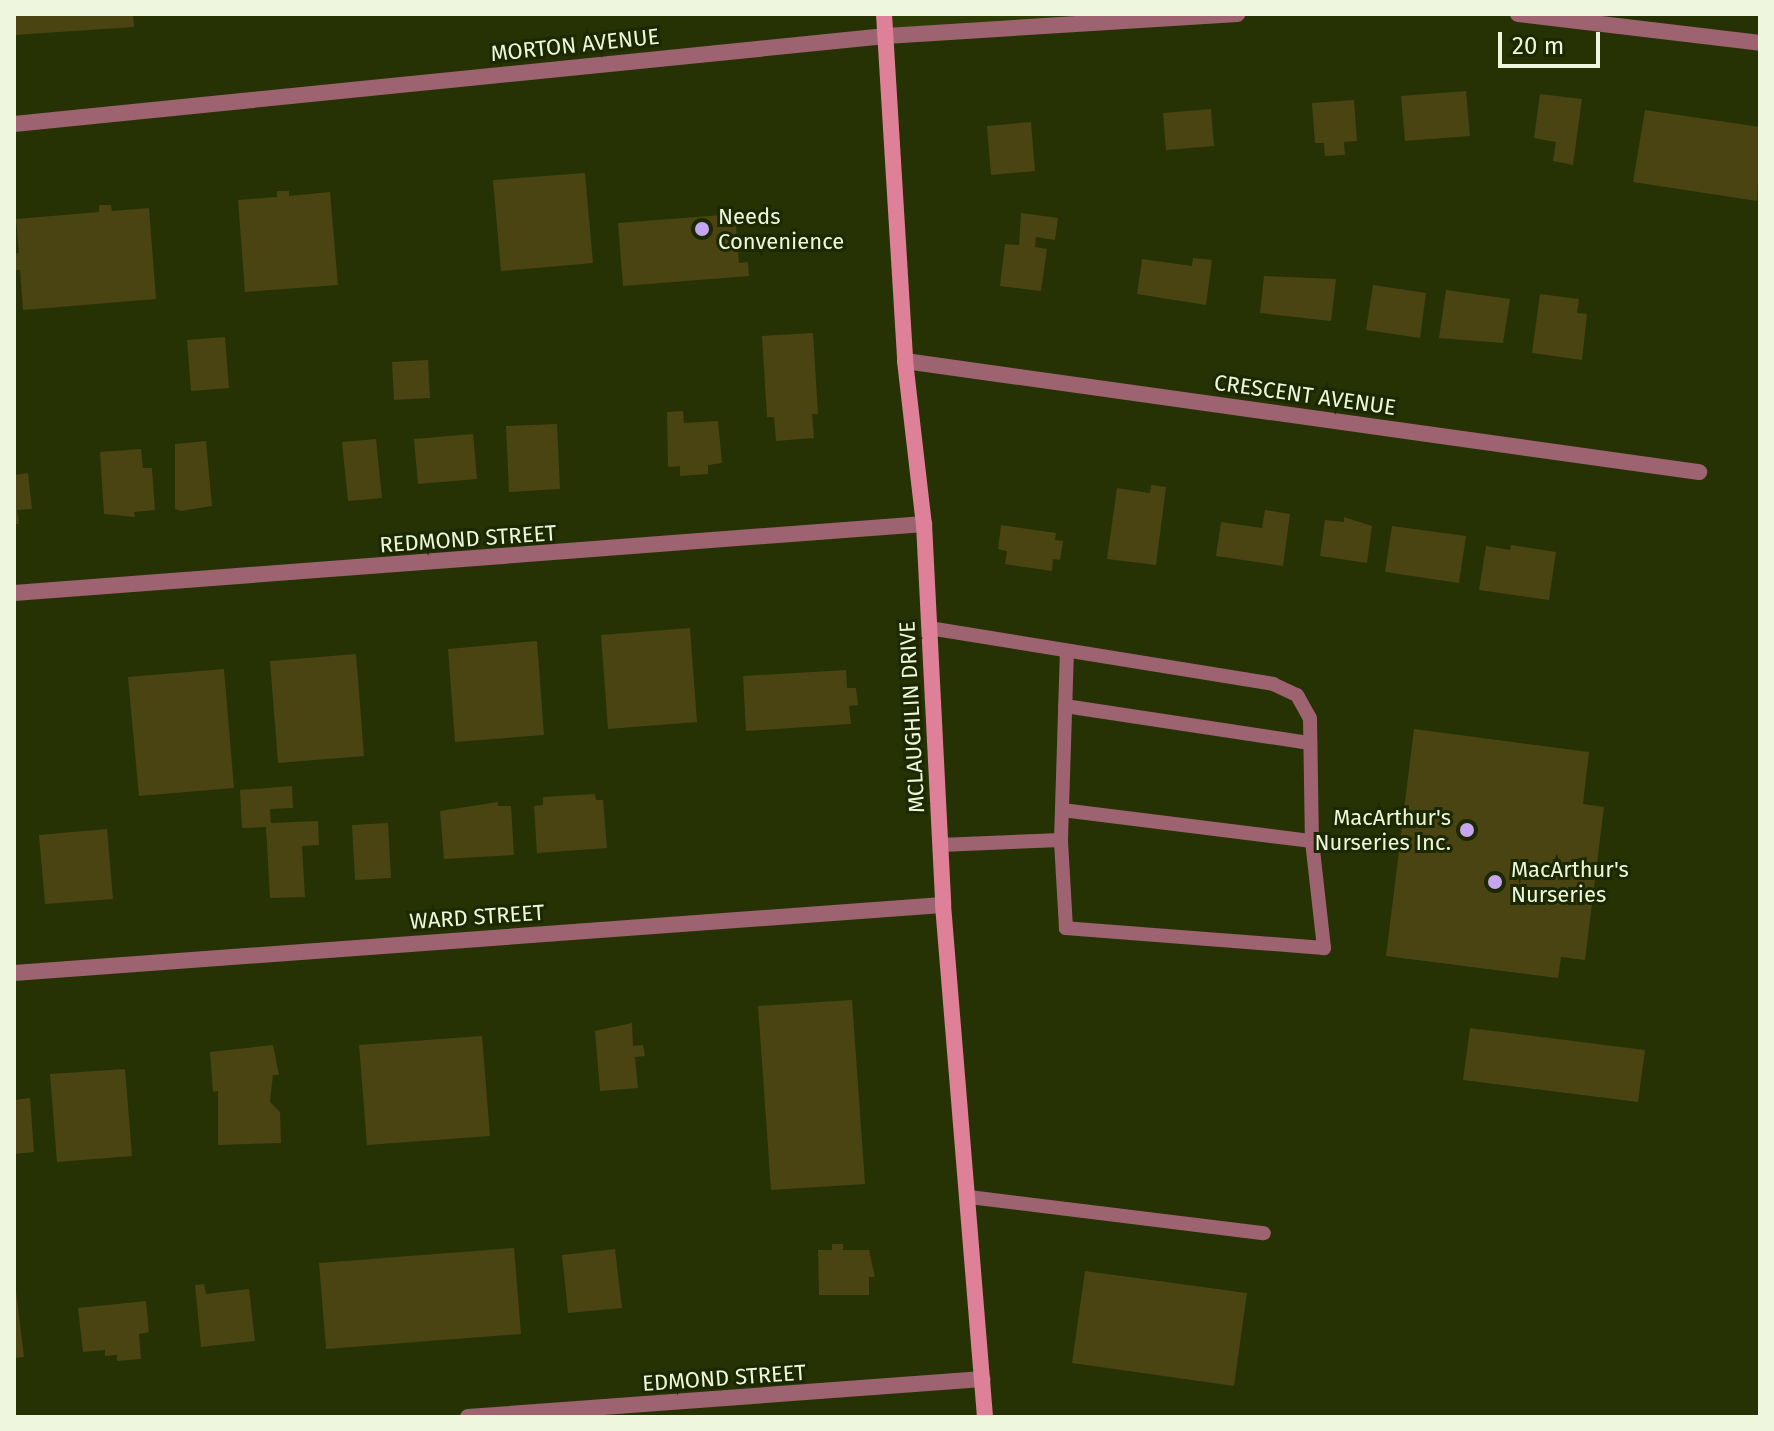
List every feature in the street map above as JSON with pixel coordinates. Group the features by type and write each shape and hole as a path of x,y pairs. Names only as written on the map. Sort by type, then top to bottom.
{"main road":[{"name":"MCLAUGHLIN DRIVE","path":"884,14 905,361 924,524 943,905 985,1417"}],"street":[{"name":"MORTON AVENUE","path":"14,124 886,36 1237,14"},
{"path":"1518,14 1584,17 1760,43"},
{"name":"CRESCENT AVENUE","path":"905,361 1699,472"},
{"name":"REDMOND STREET","path":"14,593 924,524"},
{"name":"WARD STREET","path":"14,973 943,905"},
{"name":"EDMOND STREET","path":"468,1417 983,1379"}],"lane":[{"path":"929,628 1273,684 1297,695 1310,718 1312,841 1324,948 1066,928 1061,840 1067,651"},
{"path":"1065,706 1310,743"},
{"path":"1062,810 1312,841"},
{"path":"940,845 1061,840"},
{"path":"969,1197 1264,1233"}],"shaded area":[{"path":"884,14 1237,14 886,36"}],"building":[{"path":"14,14 133,14 134,27 14,35"},
{"path":"1466,91 1470,136 1405,141 1401,96"},
{"path":"1540,94 1582,99 1573,165 1553,161 1556,142 1534,138"},
{"path":"1354,100 1357,141 1344,142 1345,155 1325,156 1324,143 1315,143 1312,103"},
{"path":"1211,109 1214,146 1166,150 1163,113"},
{"path":"1645,110 1760,127 1757,201 1633,182"},
{"path":"1031,122 1035,171 991,175 987,126"},
{"path":"585,173 593,263 501,271 493,180"},
{"path":"277,191 289,191 289,196 330,192 338,285 245,292 238,200 277,197"},
{"path":"99,205 111,205 112,211 149,208 156,299 23,310 20,270 14,270 14,254 19,253 16,219 99,212"},
{"path":"1021,213 1058,218 1055,240 1036,237 1035,247 1047,249 1041,291 1000,286 1005,244 1019,245"},
{"path":"735,214 739,263 748,262 749,276 623,286 618,223"},
{"path":"1193,258 1212,260 1206,305 1137,294 1142,259 1192,266"},
{"path":"1264,276 1336,279 1331,321 1260,313"},
{"path":"1373,285 1426,293 1420,338 1366,330"},
{"path":"1446,290 1510,299 1503,343 1439,338"},
{"path":"1540,294 1579,299 1577,313 1587,314 1582,360 1532,353"},
{"path":"813,333 818,414 812,414 814,438 776,441 774,417 767,417 762,336"},
{"path":"225,337 229,388 191,391 187,340"},
{"path":"428,360 430,398 394,400 392,362"},
{"path":"683,411 684,423 718,421 722,463 708,465 708,474 680,476 680,466 668,467 667,412"},
{"path":"557,424 560,489 509,492 506,426"},
{"path":"473,434 477,479 418,484 414,439"},
{"path":"376,439 382,498 348,501 342,442"},
{"path":"206,441 212,506 181,511 175,509 175,444"},
{"path":"141,449 143,468 152,468 155,510 134,512 135,517 104,514 100,452"},
{"path":"28,473 32,509 17,510 19,524 14,524 14,475"},
{"path":"1151,485 1166,487 1156,565 1107,559 1117,488 1150,493"},
{"path":"1265,510 1290,514 1283,566 1216,556 1221,522 1262,528"},
{"path":"1344,517 1372,526 1367,563 1320,556 1325,520 1344,522"},
{"path":"1001,525 1056,533 1055,540 1063,541 1060,560 1053,559 1052,571 1005,564 1007,551 998,549"},
{"path":"1392,526 1466,536 1459,583 1385,572"},
{"path":"1511,545 1556,552 1549,600 1479,590 1486,546 1510,550"},
{"path":"690,628 697,722 608,729 601,635"},
{"path":"537,641 544,735 455,742 448,649"},
{"path":"356,654 364,756 278,763 270,661"},
{"path":"224,669 234,788 139,796 128,677"},
{"path":"846,670 847,688 856,688 858,705 849,706 851,724 746,731 743,676"},
{"name":"MacArthur's Nurseries","path":"1414,729 1589,752 1583,804 1604,807 1585,960 1561,957 1558,978 1386,956"},
{"path":"292,786 293,808 270,809 271,823 318,821 319,845 302,846 305,897 270,898 266,827 242,828 240,790"},
{"path":"595,794 596,800 603,800 607,848 537,853 534,806 543,805 543,797"},
{"path":"498,802 498,806 511,806 514,855 444,859 440,811"},
{"path":"388,823 391,878 355,880 352,825"},
{"path":"107,829 113,899 45,904 39,835"},
{"path":"852,1000 865,1184 771,1190 758,1006"},
{"path":"632,1023 633,1046 643,1045 645,1056 635,1057 638,1088 600,1091 595,1031"},
{"path":"1470,1028 1645,1050 1638,1102 1463,1080"},
{"path":"482,1036 490,1136 367,1145 359,1045"},
{"path":"273,1045 279,1075 273,1075 270,1102 280,1112 281,1143 218,1145 218,1091 213,1092 210,1052"},
{"path":"125,1069 132,1156 57,1162 50,1074"},
{"path":"30,1098 34,1152 14,1154 14,1100"},
{"path":"832,1244 843,1244 843,1250 869,1250 875,1277 869,1277 869,1295 819,1295 818,1250 832,1250"},
{"path":"514,1248 521,1334 326,1349 319,1263"},
{"path":"615,1249 622,1308 568,1313 562,1255"},
{"path":"1085,1271 1247,1293 1234,1386 1072,1363"},
{"path":"14,1275 24,1357 14,1358"},
{"path":"204,1284 206,1294 249,1289 255,1341 201,1347 195,1285"},
{"path":"146,1301 149,1332 139,1334 141,1359 117,1361 117,1355 105,1356 105,1350 83,1352 78,1308"}],"place":[{"name":"Needs Convenience","path":"702,229"},
{"name":"MacArthur's Nurseries Inc.","path":"1467,830"},
{"name":"MacArthur's Nurseries","path":"1495,882"}]}
